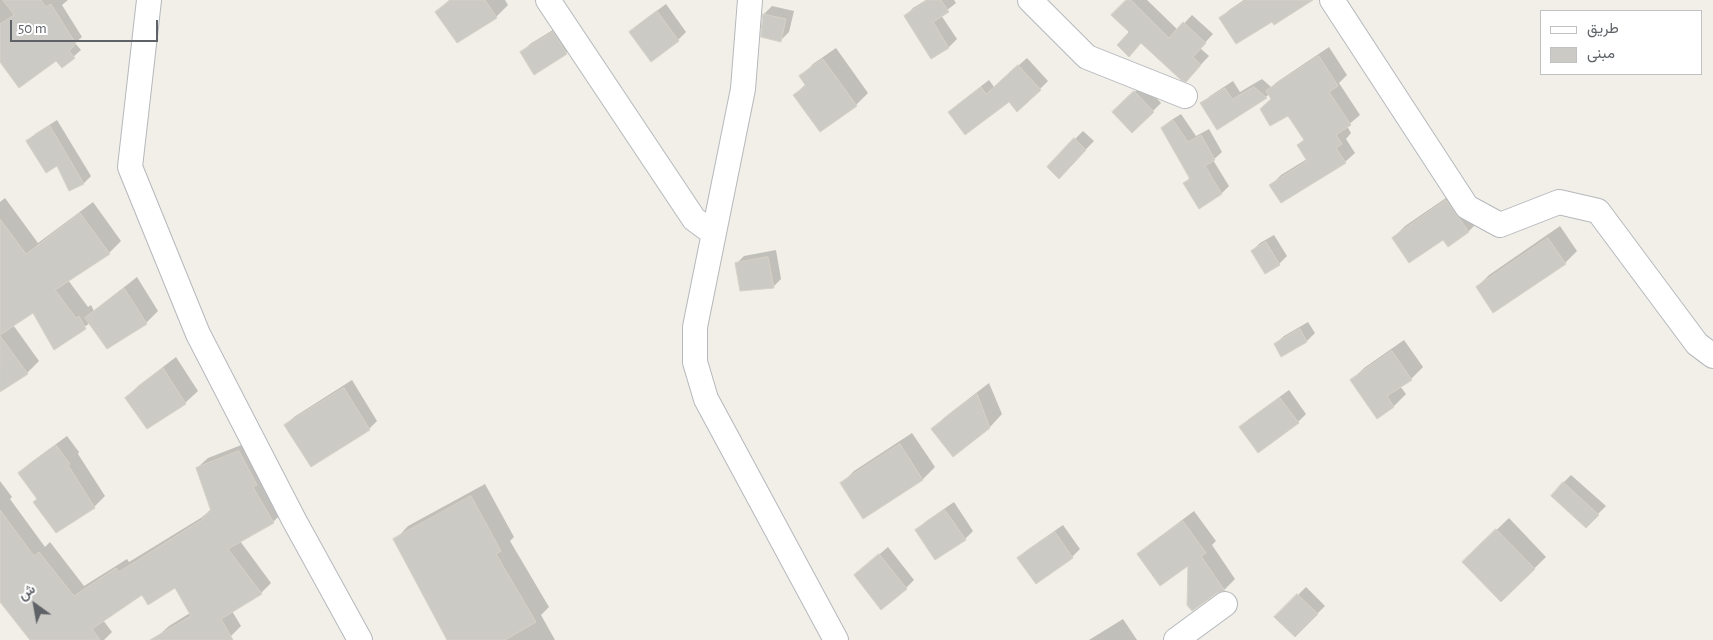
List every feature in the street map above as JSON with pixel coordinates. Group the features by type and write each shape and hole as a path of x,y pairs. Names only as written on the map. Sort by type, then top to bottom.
{"street":[{"path":"149,0 130,167 198,334 294,520 360,640"},
{"path":"548,0 694,219 713,233"},
{"path":"750,0 743,89 695,327 695,362 706,399 836,640"},
{"path":"1030,0 1087,57 1185,96"},
{"path":"1332,0 1467,207 1500,225 1559,202 1598,211 1697,344 1713,356"},
{"path":"1176,640 1225,604"}],"building":[{"path":"3,0 41,0 46,7 51,4 76,44 69,51 75,58 62,68 56,61 19,88 0,62 0,24 14,15"},
{"path":"451,0 485,0 497,18 457,43 435,12"},
{"path":"928,0 941,0 949,12 933,22 949,48 931,59 904,16"},
{"path":"1126,0 1131,0 1169,38 1183,22 1206,43 1193,57 1201,65 1186,82 1181,80 1141,43 1129,57 1117,45 1129,32 1111,15"},
{"path":"1247,0 1313,0 1274,25 1272,22 1236,44 1219,18"},
{"path":"657,11 679,41 651,62 629,32"},
{"path":"763,14 786,19 781,42 761,37"},
{"path":"553,32 567,54 534,75 520,52"},
{"path":"1319,56 1338,86 1329,92 1351,125 1336,135 1342,144 1336,148 1346,163 1281,203 1269,185 1307,161 1297,145 1304,140 1288,116 1270,126 1260,109 1271,99 1266,91"},
{"path":"823,59 857,106 820,132 793,95 806,86 799,76"},
{"path":"1018,65 1041,90 1017,112 1009,102 965,135 948,112 981,87 986,94"},
{"path":"1254,87 1267,98 1217,130 1200,103 1225,88 1232,99"},
{"path":"1134,91 1154,112 1132,133 1112,112"},
{"path":"1173,120 1188,142 1201,135 1215,160 1205,166 1222,194 1199,209 1183,183 1190,179 1161,128"},
{"path":"50,126 84,184 69,191 57,166 46,173 26,141"},
{"path":"1074,138 1086,150 1059,179 1047,167"},
{"path":"1446,200 1469,232 1448,247 1443,240 1409,263 1392,238"},
{"path":"80,213 110,254 55,290 76,318 79,316 86,329 54,350 33,313 0,335 0,219 26,254"},
{"path":"1548,238 1566,264 1493,313 1476,287"},
{"path":"1266,242 1280,265 1265,274 1251,251"},
{"path":"768,257 774,288 740,291 735,263"},
{"path":"124,288 147,324 107,349 85,318"},
{"path":"1300,329 1307,342 1281,357 1274,344"},
{"path":"0,336 28,374 0,392"},
{"path":"1392,351 1412,380 1387,396 1394,407 1377,419 1350,380"},
{"path":"163,368 186,404 147,429 125,398"},
{"path":"344,388 370,430 311,467 284,425"},
{"path":"977,394 990,428 953,457 931,429"},
{"path":"1280,398 1299,423 1258,453 1239,427"},
{"path":"900,444 923,480 863,519 840,483"},
{"path":"56,445 70,464 68,465 95,508 56,533 33,502 37,499 18,473"},
{"path":"239,451 257,485 253,487 274,523 228,549 262,594 221,619 233,640 150,640 191,616 175,588 148,605 142,595 92,629 100,640 30,640 0,602 0,510 34,556 39,552 74,596 116,568 119,572 203,519 202,517 211,511 196,468"},
{"path":"1563,482 1599,515 1586,528 1551,496"},
{"path":"471,496 501,551 496,554 536,622 505,640 447,640 393,539"},
{"path":"945,510 966,540 935,560 915,530"},
{"path":"1183,521 1206,553 1201,556 1225,591 1217,593 1192,611 1187,605 1188,566 1160,586 1137,554"},
{"path":"1496,529 1535,569 1501,602 1462,562"},
{"path":"1055,532 1073,558 1036,584 1017,558"},
{"path":"879,554 907,589 881,610 854,575"},
{"path":"1297,594 1318,614 1295,637 1274,617"}]}
